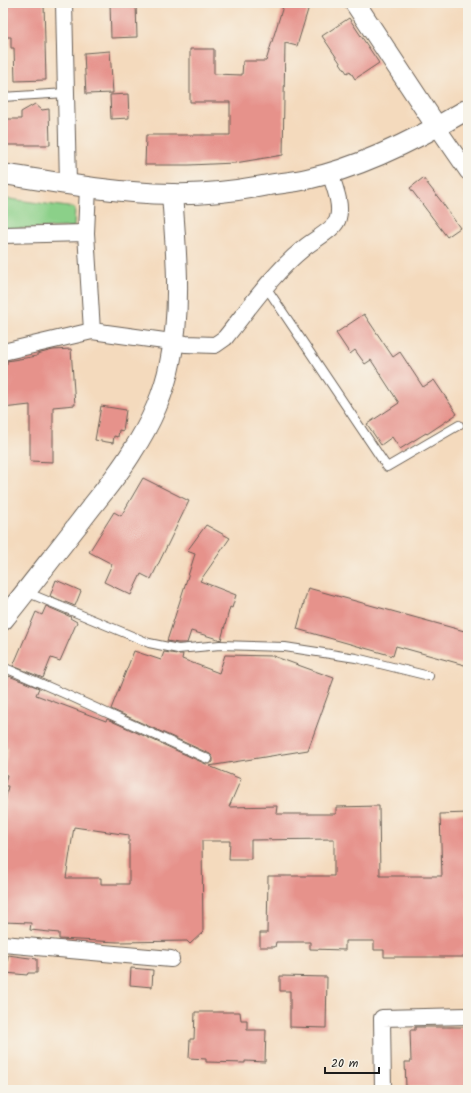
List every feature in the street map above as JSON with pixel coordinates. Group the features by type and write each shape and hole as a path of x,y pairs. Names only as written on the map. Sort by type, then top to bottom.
{"street":[{"path":"64,3 66,93 78,186 86,233 92,331"},
{"path":"354,3 468,172"},
{"path":"3,174 123,192 206,194 240,190 308,179 330,173 392,150 468,109"},
{"path":"3,352 92,331 208,346 220,343 286,264 304,248 334,226 338,218 339,208 337,195 330,173"},
{"path":"3,620 132,452 155,408 166,382 174,342 177,280 172,194"},
{"path":"3,235 86,233"},
{"path":"3,944 171,959"},
{"path":"383,1090 382,1018 468,1016"}],"lane":[{"path":"3,97 66,93"},
{"path":"266,287 387,467 459,425"},
{"path":"26,592 149,642 178,649 220,645 285,647 356,658 429,676"},
{"path":"3,667 63,692 208,759"}],"green space":[{"path":"3,198 75,208 74,227 3,229"}],"building":[{"path":"6,3 44,3 46,80 15,81 14,48 11,48 11,37 6,37"},
{"path":"110,3 136,4 137,37 111,38"},
{"path":"284,3 310,3 297,46 285,43 283,155 235,163 145,165 146,135 230,135 230,102 190,102 190,49 214,49 214,74 242,75 243,61 266,61"},
{"path":"349,18 379,63 355,79 350,71 347,73 322,36"},
{"path":"110,51 113,93 86,94 84,53"},
{"path":"128,94 129,118 111,119 110,95"},
{"path":"35,104 42,110 49,109 50,145 3,145 3,119 21,119 21,112"},
{"path":"423,178 460,228 447,237 410,188"},
{"path":"364,314 393,357 400,352 423,387 434,380 457,414 427,434 426,433 400,449 392,437 381,445 367,424 399,403 371,360 365,364 355,350 350,354 336,333"},
{"path":"71,349 75,405 53,407 53,462 30,461 30,405 3,408 3,364 7,364 7,361 37,356 37,354 53,350"},
{"path":"101,406 126,410 123,431 119,430 118,437 114,436 113,443 95,440"},
{"path":"143,478 189,501 151,579 141,574 131,595 104,582 112,564 89,552 114,512 121,516"},
{"path":"206,525 230,538 200,581 236,595 232,608 230,607 221,640 191,631 187,643 167,641 195,554 187,551"},
{"path":"56,580 81,591 75,606 50,596"},
{"path":"308,588 468,632 468,666 396,646 393,656 297,629"},
{"path":"46,606 71,617 70,618 77,622 60,661 51,658 43,678 13,666 36,612 42,615"},
{"path":"134,651 161,660 164,652 183,654 182,659 219,673 225,655 273,656 334,678 308,750 209,766 241,779 229,807 277,806 276,814 336,814 336,807 379,806 380,876 442,876 440,814 468,813 466,892 468,892 468,950 466,950 466,957 384,957 384,950 374,950 374,941 345,941 345,950 310,949 310,942 276,942 275,947 260,947 260,933 267,933 268,876 334,876 334,839 251,840 251,859 229,859 230,841 202,841 203,932 190,944 187,941 118,942 59,939 59,933 30,930 31,923 3,922 3,812 8,786 4,786 7,775 3,774 8,748 3,746 3,690 9,676 39,688 36,695 106,721 107,719 206,764 213,762 213,758 210,754 111,709","holes":["74,827 129,835 129,884 101,884 101,878 66,878"]},
{"path":"8,955 37,959 37,973 28,973 27,975 6,973"},
{"path":"131,968 153,970 152,987 130,985"},
{"path":"280,976 327,977 326,1028 290,1027 290,991 280,991"},
{"path":"195,1012 240,1012 241,1020 247,1020 247,1030 266,1030 265,1062 206,1062 206,1059 189,1058 190,1039 194,1039"},
{"path":"415,1027 468,1027 468,1087 425,1089 425,1087 406,1087 405,1062 411,1062 410,1030 415,1030"}]}
